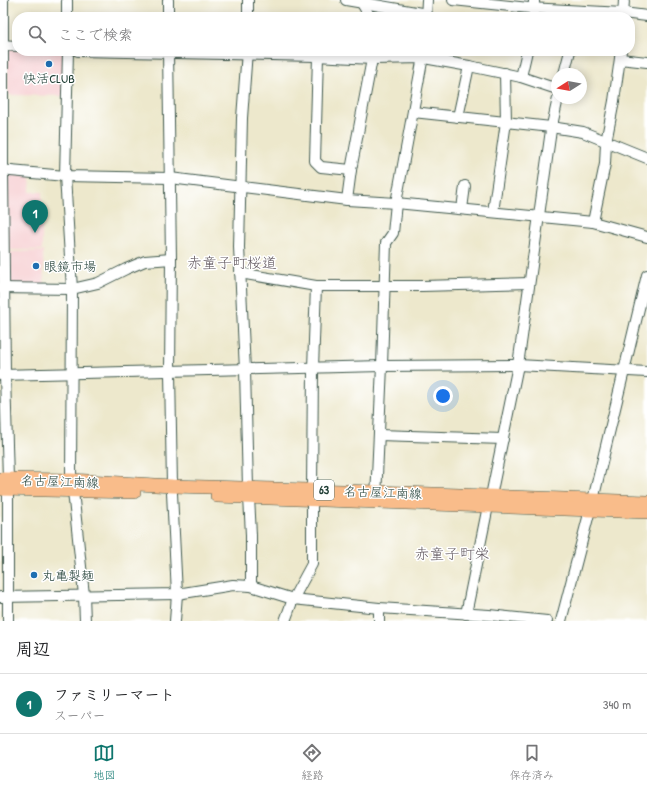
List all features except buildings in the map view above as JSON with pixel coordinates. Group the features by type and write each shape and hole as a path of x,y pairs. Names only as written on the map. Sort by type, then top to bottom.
{"main road":[{"name":"名古屋江南線","path":"4,484 591,505 647,512"},
{"name":"名古屋江南線","path":"591,505 647,502"}],"street":[{"path":"3,0 2,288 4,597 8,621"},
{"path":"67,0 67,12"},
{"path":"168,0 168,12"},
{"path":"248,0 248,12"},
{"path":"346,0 360,1 408,12"},
{"path":"426,12 427,0"},
{"path":"454,0 565,12"},
{"path":"623,12 624,0"},
{"path":"360,1 367,12"},
{"path":"635,16 647,16"},
{"path":"2,45 12,46"},
{"path":"68,56 65,176 72,289 72,486 84,595 85,621"},
{"path":"168,56 171,259 170,372 172,489 177,594 175,621"},
{"path":"247,56 242,118 239,247 245,370 248,493 251,535 251,586"},
{"path":"318,56 315,161 321,167 351,170"},
{"path":"347,200 351,170 373,56"},
{"path":"376,497 386,243 393,233 396,203 424,56"},
{"path":"432,56 521,77 551,87"},
{"path":"521,77 526,56"},
{"path":"566,68 569,56"},
{"path":"593,222 605,164 606,142 620,56"},
{"path":"624,56 647,62"},
{"path":"458,117 469,66"},
{"path":"494,212 506,122 505,74"},
{"path":"466,614 518,365 551,127 557,104"},
{"path":"413,112 551,127 583,132 647,158"},
{"path":"2,170 65,176 170,178 347,200 539,216 593,222 647,238"},
{"path":"462,209 465,186"},
{"path":"2,288 72,289 98,283 145,261 171,259"},
{"path":"240,274 316,286 422,286 529,282"},
{"path":"561,621 647,275"},
{"path":"285,621 293,599 312,564 313,368 316,286"},
{"path":"3,375 382,366 518,365 624,372 647,372"},
{"path":"379,435 503,439"},
{"path":"4,597 177,594 233,585 251,586 293,599 379,608 466,614 489,618 547,621"},
{"path":"379,608 379,621"}],"shaded area":[{"path":"7,48 12,48 12,56 66,56 66,96 8,95"},
{"path":"4,172 31,174 30,192 42,192 42,250 6,250"},
{"path":"43,251 44,286 6,286 6,252"}],"place":[{"name":"快活CLUB","path":"49,64"},
{"name":"ファミリーマート","path":"35,233"},
{"name":"眼鏡市場","path":"36,266"},
{"name":"丸亀製麺","path":"34,575"}],"district":[{"name":"赤童子町桜道","path":"232,263"},
{"name":"赤童子町栄","path":"452,554"}]}
